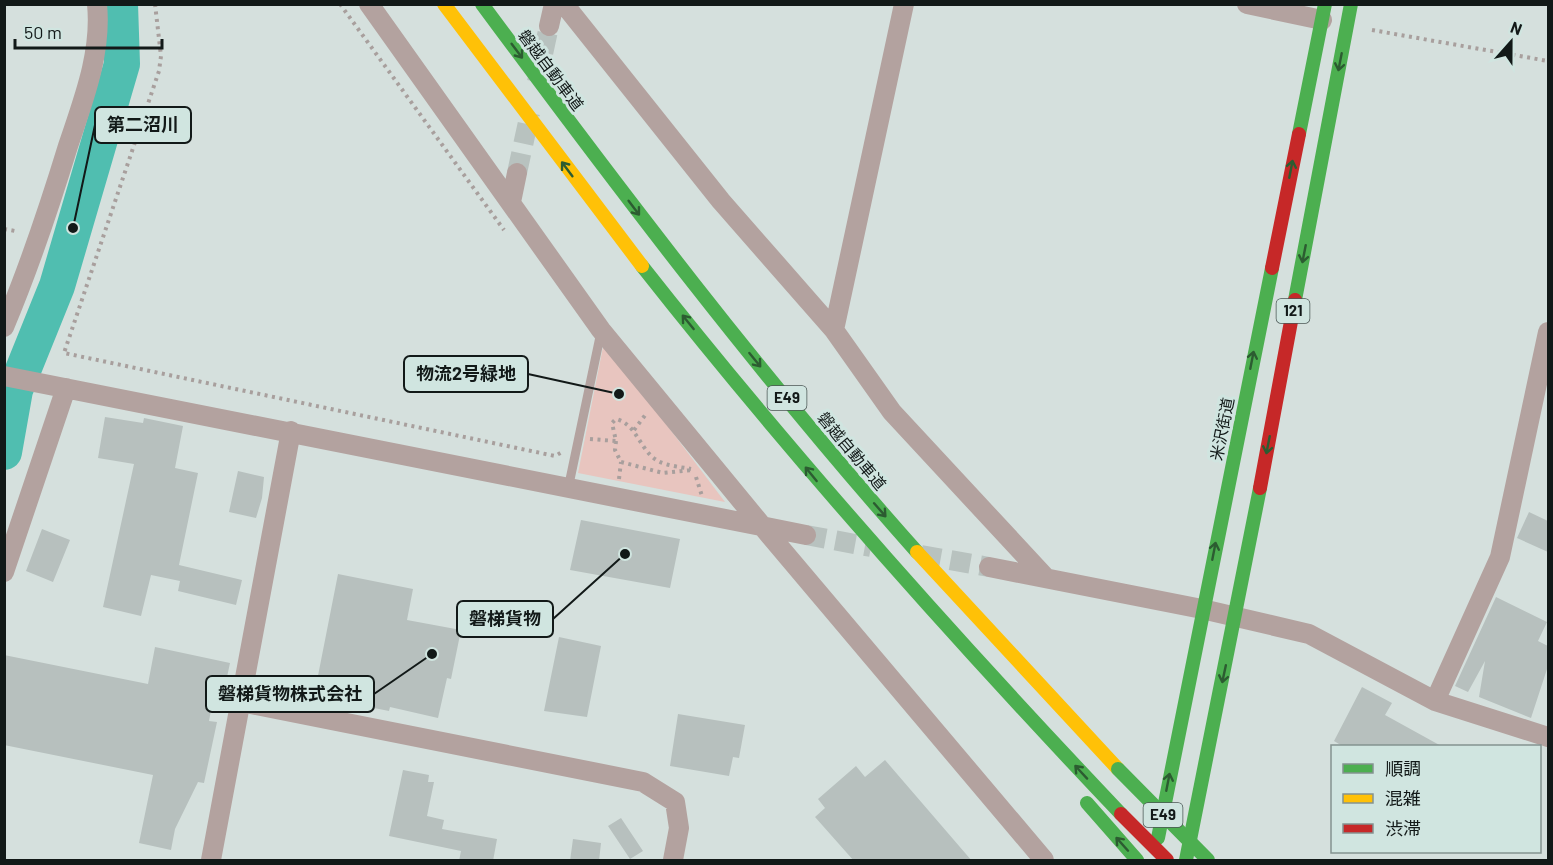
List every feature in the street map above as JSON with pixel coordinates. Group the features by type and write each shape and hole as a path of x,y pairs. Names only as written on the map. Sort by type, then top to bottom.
{"highway":[{"name":"E49","path":"444,4 640,264 839,508 932,613 1167,861"},
{"name":"磐越自動車道","path":"482,4 662,245 857,484 951,590 1118,770 1208,861"},
{"name":"121","path":"1186,861 1236,617 1351,4"},
{"name":"米沢街道","path":"1153,861 1323,12"},
{"path":"932,613 1064,774"},
{"path":"1078,792 1137,861"}],"street":[{"path":"4,327 34,254 87,86 96,39 96,4"},
{"path":"369,4 601,330 763,527 1044,861"},
{"path":"549,26 555,4"},
{"path":"564,4 721,201 834,330 892,412 1046,578"},
{"path":"834,330 904,4"},
{"path":"1247,4 1323,12"},
{"path":"511,202 518,173"},
{"path":"1435,701 1500,557 1548,332"},
{"path":"4,376 291,431 568,492 806,535"},
{"path":"4,572 66,388"},
{"path":"211,861 291,431"},
{"path":"989,567 1202,609 1309,634 1435,701 1548,736"},
{"path":"241,702 643,782 675,802 679,828 673,861"}],"lane":[{"path":"568,492 601,330"}],"path":[{"path":"155,4 161,56 159,71 63,353 555,456 565,450"},
{"path":"340,4 504,231"},
{"path":"1369,29 1548,61"},
{"path":"4,229 15,231"},
{"path":"648,411 654,418"},
{"path":"618,486 621,462 615,450 616,441 612,423 616,419 624,421 634,430 643,448 659,462 693,470"},
{"path":"579,438 616,441"},
{"path":"686,460 693,470 704,503"},
{"path":"621,462 663,473 693,470"}],"shaded area":[{"path":"604,342 725,502 578,473"}],"building":[{"path":"105,417 143,423 144,418 183,426 175,468 198,473 179,565 242,580 236,605 178,591 180,581 151,575 141,616 103,607 134,464 98,458"},
{"path":"238,471 264,477 262,498 256,518 229,512"},
{"path":"1529,512 1548,521 1548,552 1517,538"},
{"path":"581,520 680,539 670,588 570,570"},
{"path":"42,529 70,540 53,582 26,571"},
{"path":"338,574 413,589 407,620 461,630 451,679 447,678 438,718 390,707 389,711 314,696"},
{"path":"1496,597 1547,622 1538,641 1548,646 1548,666 1531,718 1479,697 1485,661 1468,692 1455,686"},
{"path":"559,637 601,646 587,717 544,711"},
{"path":"155,647 230,663 224,691 215,689 209,721 217,722 204,783 198,782 175,829 171,850 139,843 153,775 4,745 4,655 148,684"},
{"path":"1362,687 1392,703 1385,715 1439,745 1341,745 1334,741"},
{"path":"678,714 745,725 739,758 733,757 729,776 670,766"},
{"path":"885,760 972,861 854,861 815,817 825,808 818,799 856,766 865,777"},
{"path":"403,770 429,775 428,782 434,782 427,816 444,820 442,829 497,839 493,861 459,861 461,851 389,836"},
{"path":"621,818 643,851 630,859 608,826"},
{"path":"573,839 601,843 599,861 570,861"}],"waterway":[{"path":"4,452 15,390 57,286 122,64 120,4"}],"tunnel":[{"path":"537,82 549,26"},
{"path":"517,173 530,113"},
{"path":"806,535 871,547"},
{"path":"921,555 989,567"}],"traffic: fast":[{"path":"482,4 748,352 917,552"},
{"path":"1299,134 1325,4"},
{"path":"1295,300 1351,4"},
{"path":"642,266 757,408 875,546 1121,814"},
{"path":"1158,838 1272,268"},
{"path":"1186,860 1260,488"},
{"path":"1118,769 1208,860"},
{"path":"1087,803 1137,860"}],"traffic: slow":[{"path":"444,4 642,266"},
{"path":"917,552 1118,769"}],"traffic: jam":[{"path":"1272,268 1299,134"},
{"path":"1260,488 1295,300"},
{"path":"1121,814 1167,860"}],"place":[{"name":"第二沼川","path":"73,228"},
{"name":"物流2号緑地","path":"619,394"},
{"name":"磐梯貨物","path":"625,554"},
{"name":"磐梯貨物株式会社","path":"432,654"}]}
